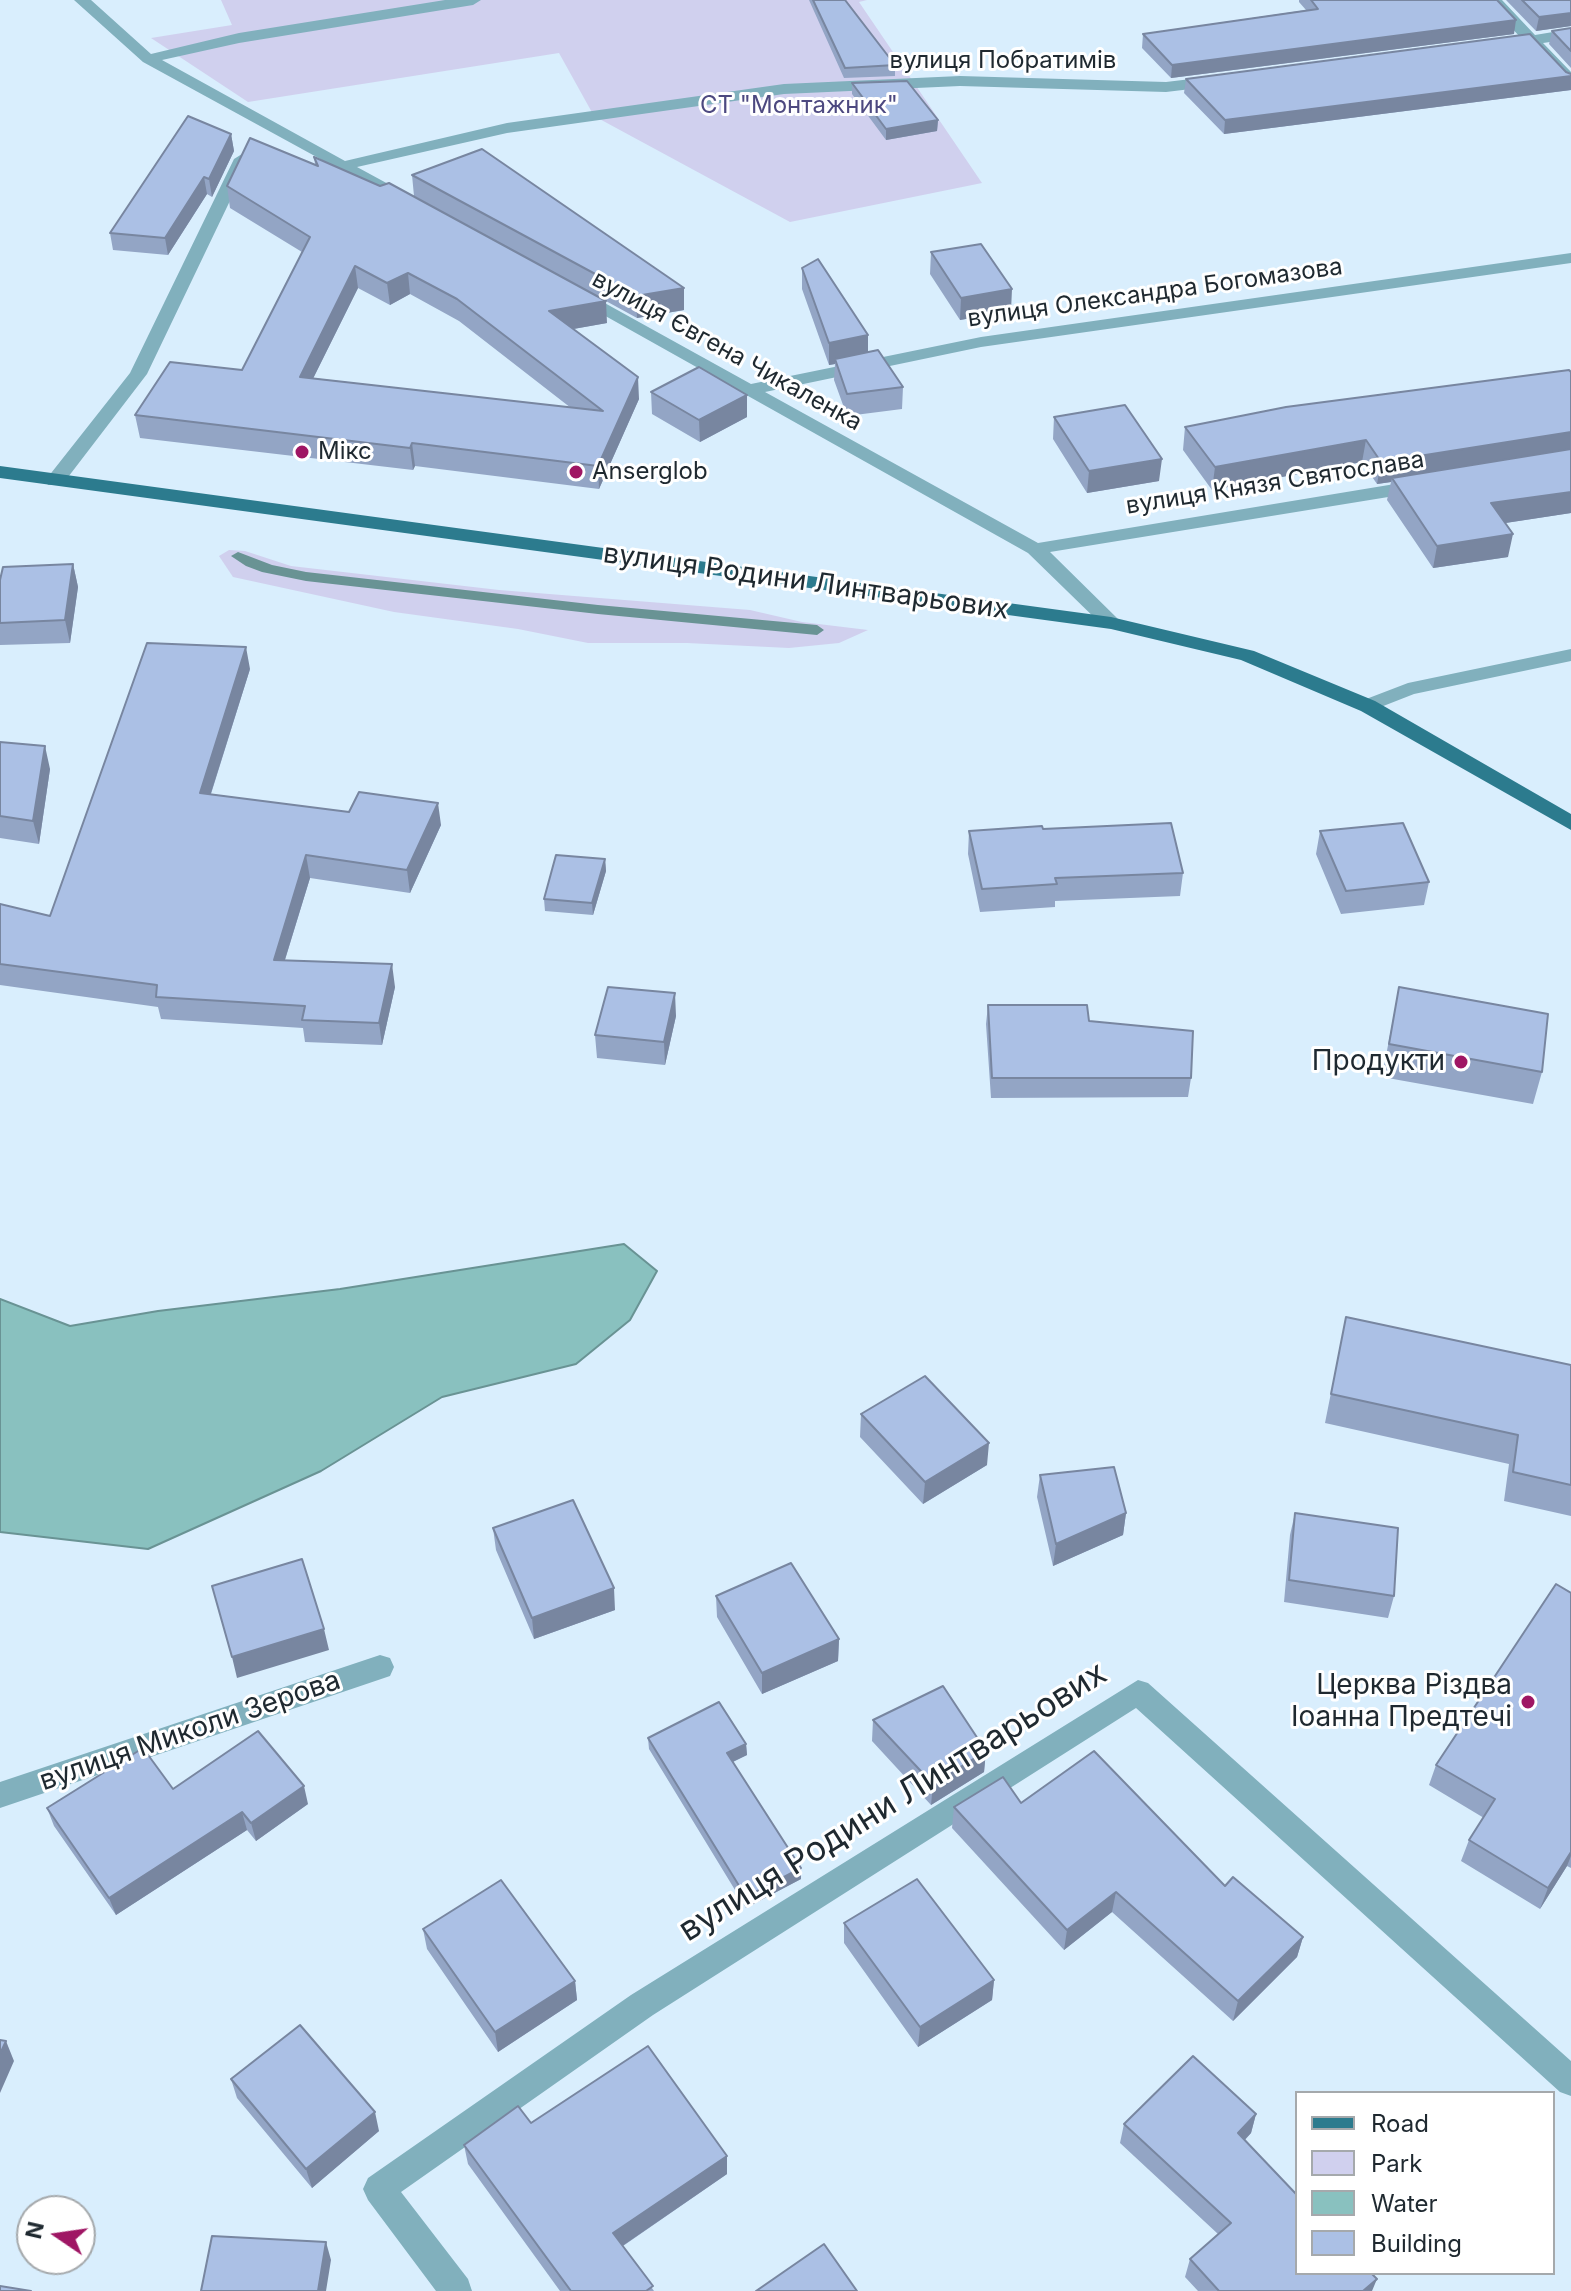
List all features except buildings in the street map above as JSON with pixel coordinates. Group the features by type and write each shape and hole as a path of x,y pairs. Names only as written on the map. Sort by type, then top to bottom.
{"main road":[{"name":"вулиця Родини Линтварьових","path":"0,472 1111,623 1247,655 1368,706 1571,823"}],"street":[{"path":"82,0 148,59 254,135 342,166 426,212"},
{"path":"148,59 239,38 473,0"},
{"path":"1494,0 1571,81"},
{"path":"1488,46 1571,34"},
{"name":"вулиця Побратимів","path":"342,166 507,128 784,89 960,81 1166,87 1227,79"},
{"path":"55,481 138,374 254,135"},
{"name":"вулиця Олександра Богомазова","path":"748,390 981,342 1571,258"},
{"name":"вулиця Євгена Чикаленка","path":"566,289 1035,549 1111,623"},
{"name":"вулиця Князя Святослава","path":"1035,549 1445,482"},
{"path":"1368,706 1408,689 1571,655"},
{"name":"вулиця Миколи Зерова","path":"0,1795 380,1667"},
{"name":"вулиця Родини Линтварьових","path":"456,2291 379,2189 642,2005 1138,1692 1571,2081"}],"green space":[{"name":"СТ \"Монтажник\"","path":"221,0 867,0 859,2 982,183 790,222 594,116 559,53 248,102 151,38 232,25"},
{"path":"229,550 245,551 291,566 499,590 750,610 802,622 868,630 839,643 789,648 687,643 588,643 518,629 394,612 233,577 219,556"}],"water":[{"path":"624,1244 657,1271 630,1320 576,1364 442,1397 321,1471 148,1549 0,1532 0,1299 70,1326 158,1311 340,1289"}],"waterway":[{"path":"238,556 267,569 306,576 598,610 817,630"}],"place":[{"name":"Мікс","path":"302,452"},
{"name":"Anserglob","path":"576,472"},
{"name":"Продукти","path":"1461,1062"},
{"name":"Церква Різдва Іоанна Предтечі","path":"1528,1702"}]}
